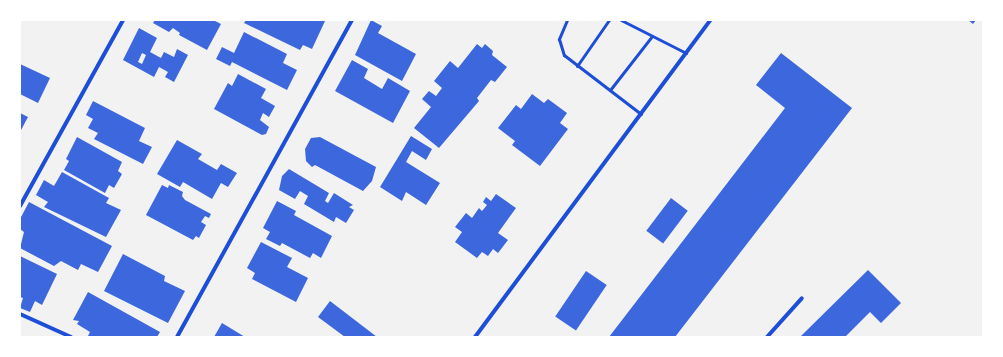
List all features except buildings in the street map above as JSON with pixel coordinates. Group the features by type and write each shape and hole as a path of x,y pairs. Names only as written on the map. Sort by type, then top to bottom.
{"street":[{"path":"20,206 123,20"},
{"path":"177,337 352,20"},
{"path":"475,337 710,20"},
{"path":"767,337 802,298"},
{"path":"20,314 71,337"}],"lane":[{"path":"567,20 559,39 564,55 641,114"},
{"path":"577,66 609,20"},
{"path":"621,20 686,53"},
{"path":"610,90 652,36"}]}
